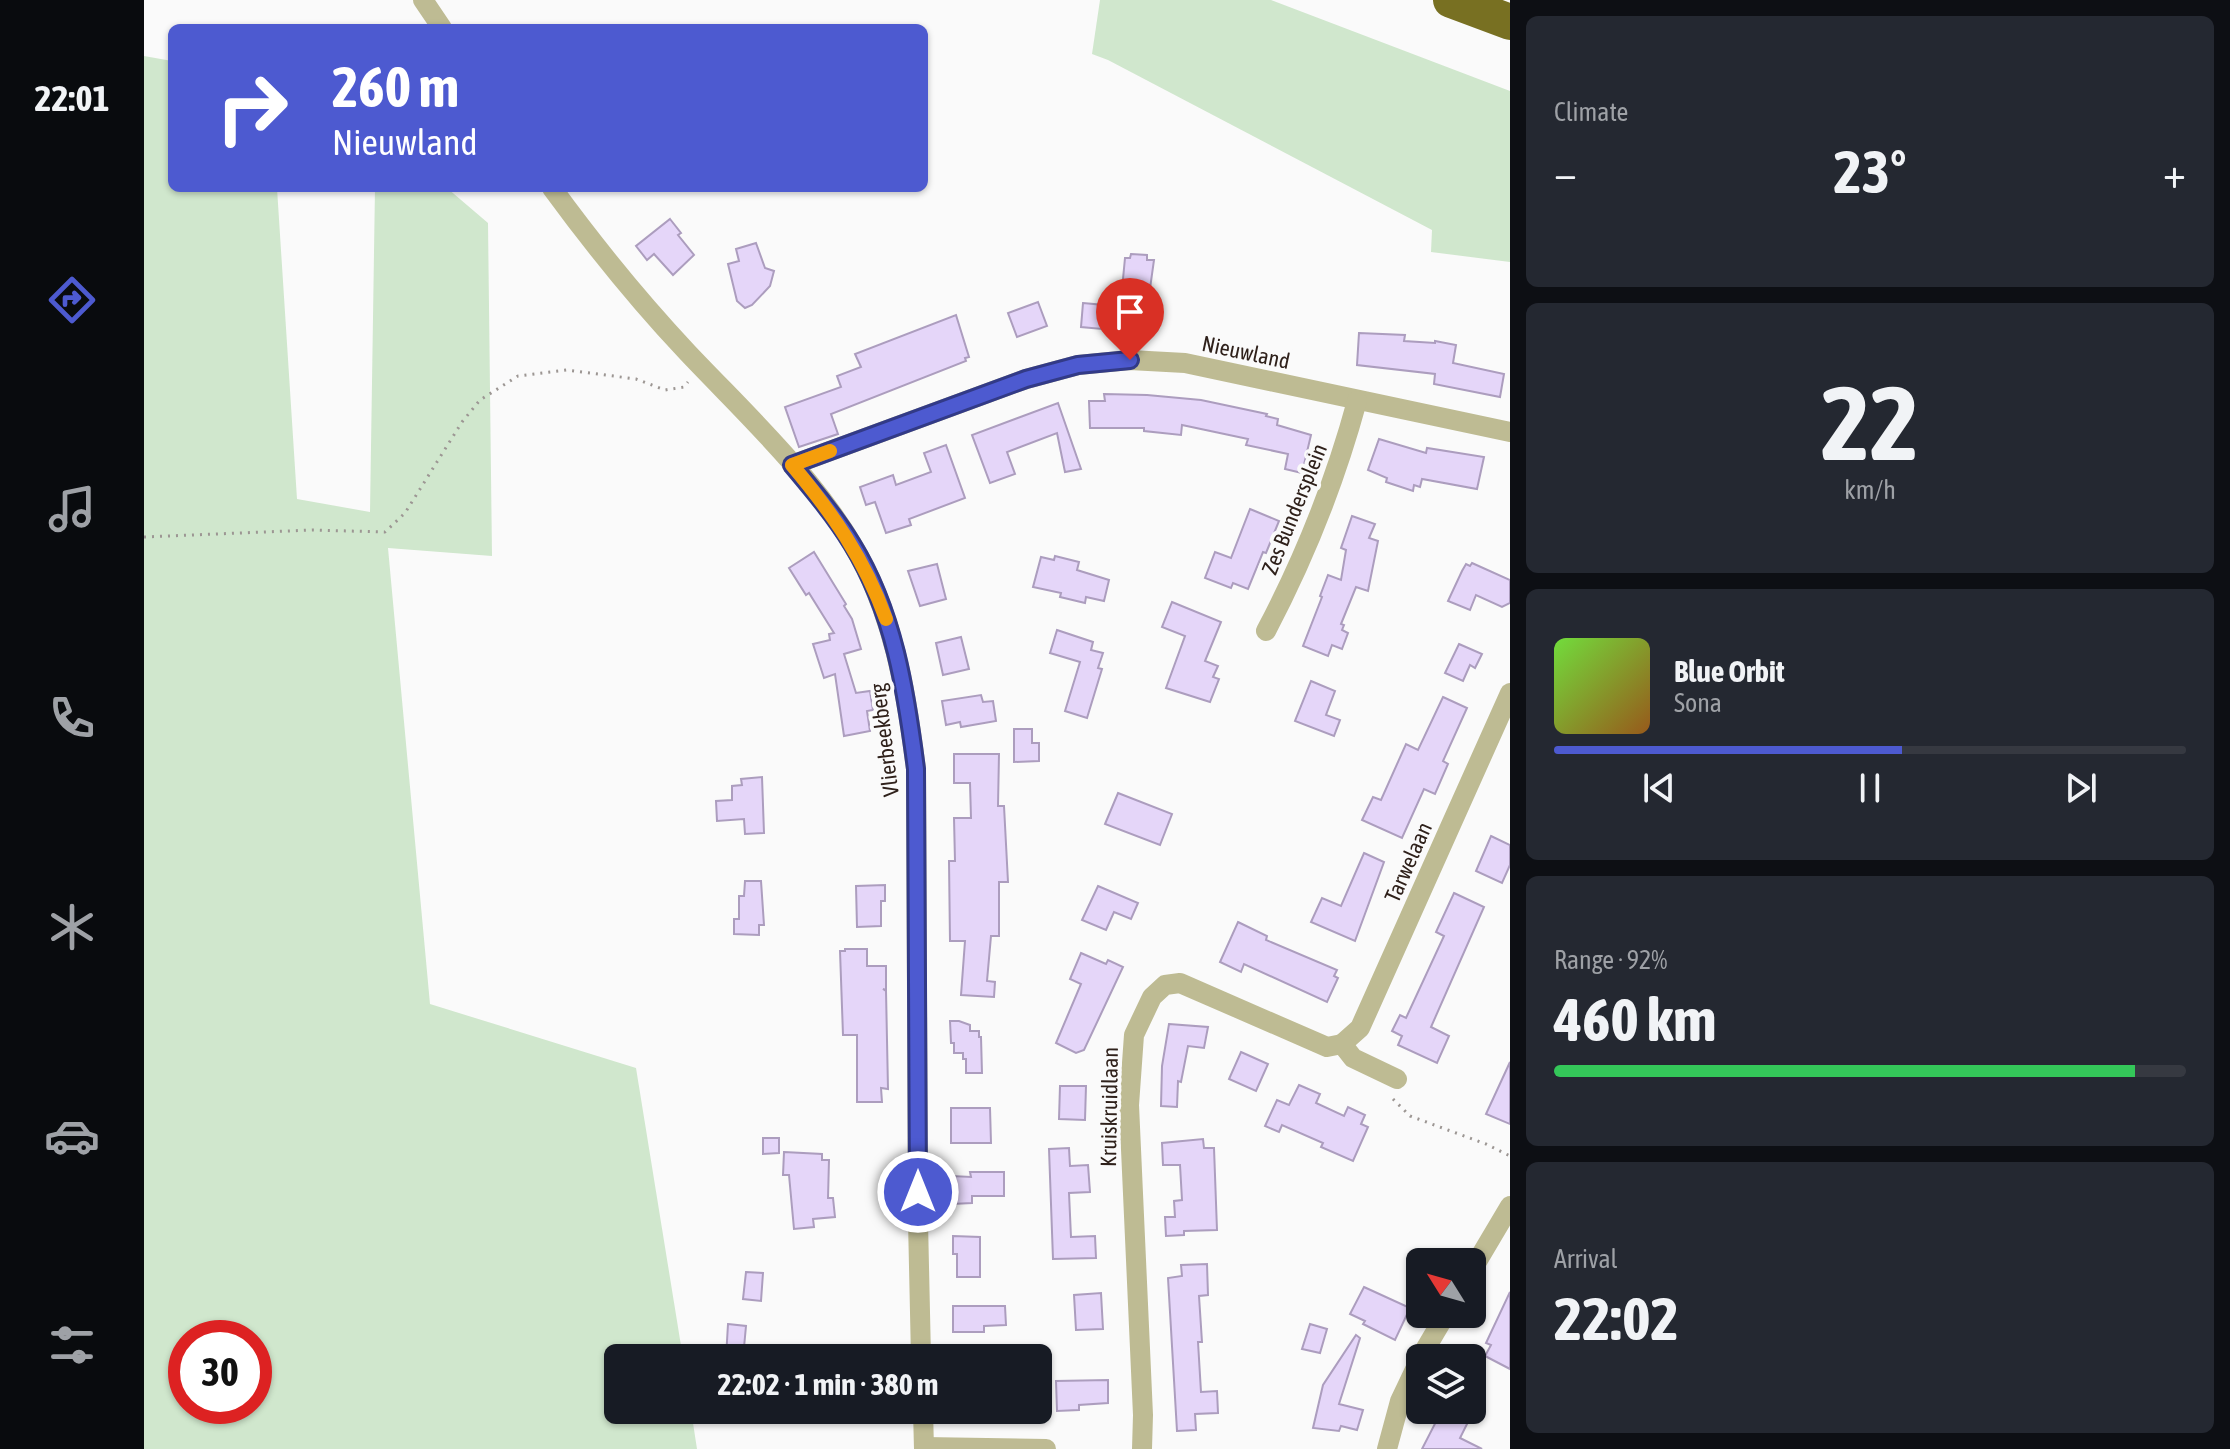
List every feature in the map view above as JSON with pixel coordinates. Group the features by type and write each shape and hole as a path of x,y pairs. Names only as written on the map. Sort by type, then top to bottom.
{"highway":[{"path":"1451,0 1510,22"}],"street":[{"path":"423,0 439,24"},
{"name":"Vlierbeekberg","path":"555,192 702,367 757,422 852,544 874,585 894,639 908,704 916,769 921,1344"},
{"name":"Nieuwland","path":"792,465 984,394 1078,365 1130,360 1185,363 1510,432"},
{"name":"Zes Bundersplein","path":"1266,631 1294,579 1323,510 1357,401"},
{"name":"Tarwelaan","path":"1342,1044 1360,1028 1510,693"},
{"name":"Kruiskruidlaan","path":"1142,1449 1129,1105 1134,1035 1152,997 1165,985 1180,983 1327,1047 1342,1044 1353,1058 1397,1079"},
{"path":"1485,1248 1510,1206"},
{"path":"1387,1449 1406,1388"},
{"path":"923,1424 924,1448 1046,1449"}],"path":[{"path":"144,537 312,530 385,532 405,513 462,422 480,400 518,376 567,370 636,379 665,390 684,387 702,367"},
{"path":"1397,1079 1393,1098 1410,1116 1510,1156"}],"green space":[{"path":"1100,0 1271,0 1510,91 1510,262 1431,252 1432,230 1092,54"},
{"path":"144,56 168,60 168,192 277,192 297,499 370,512 375,192 452,192 488,223 492,556 388,548 430,1004 636,1068 681,1344 604,1344 604,1424 693,1424 697,1449 144,1449"}],"building":[{"path":"670,219 694,255 673,275 654,254 647,260 636,246"},
{"path":"756,243 765,268 774,271 770,286 745,308 737,301 728,264 739,261 736,249"},
{"path":"1131,254 1147,255 1147,260 1154,260 1148,303 1121,300 1125,258 1130,258"},
{"path":"1038,302 1047,326 1017,337 1008,313"},
{"path":"1083,303 1104,305 1102,329 1081,327"},
{"path":"956,315 969,357 965,358 966,361 831,414 838,434 799,447 785,407 841,387 837,376 861,367 855,354"},
{"path":"1359,333 1405,335 1404,341 1456,345 1453,363 1504,374 1500,397 1434,384 1435,374 1357,365"},
{"path":"1104,394 1201,400 1267,414 1278,419 1277,425 1311,435 1302,473 1285,469 1288,454 1246,445 1248,439 1182,425 1181,435 1144,431 1144,428 1090,428 1089,401 1105,401"},
{"path":"1058,403 1081,469 1065,472 1057,433 1007,452 1015,474 990,483 972,435"},
{"path":"1379,439 1426,453 1427,448 1484,457 1477,489 1422,479 1420,487 1414,485 1413,491 1386,482 1387,478 1368,470"},
{"path":"946,445 965,498 909,519 911,525 886,533 875,502 866,505 860,487 893,475 896,485 931,472 924,453"},
{"path":"1250,509 1279,521 1248,589 1233,583 1231,588 1205,578 1215,552 1231,558"},
{"path":"1352,516 1375,524 1369,538 1378,541 1368,591 1356,587 1341,624 1344,625 1342,630 1348,633 1342,649 1332,645 1328,656 1303,646 1328,575 1341,580 1346,550 1341,548"},
{"path":"814,552 852,619 861,649 844,654 856,693 870,691 873,710 867,711 870,731 844,736 835,674 824,678 813,644 830,640 829,634 834,633 789,568"},
{"path":"1055,556 1079,562 1077,570 1109,580 1104,601 1086,597 1085,603 1060,597 1061,593 1033,587 1041,557 1054,560"},
{"path":"1472,563 1510,580 1510,603 1502,607 1476,595 1470,610 1448,601 1466,564 1470,566"},
{"path":"937,564 946,599 920,606 908,571"},
{"path":"1172,602 1221,622 1205,661 1218,666 1213,677 1219,679 1210,702 1166,688 1185,636 1162,627"},
{"path":"1057,630 1093,642 1091,650 1103,653 1098,668 1102,669 1087,718 1065,711 1080,662 1050,653"},
{"path":"961,637 969,669 943,675 936,643"},
{"path":"1459,644 1482,654 1475,668 1470,665 1463,681 1445,673"},
{"path":"1311,681 1335,691 1326,715 1340,720 1334,736 1295,721"},
{"path":"981,695 983,702 993,701 996,721 961,727 960,722 946,725 942,701"},
{"path":"1443,697 1467,708 1443,761 1448,764 1435,794 1424,789 1402,838 1362,820 1373,797 1381,800 1406,744 1418,750"},
{"path":"1014,729 1032,729 1032,743 1039,743 1039,761 1014,762"},
{"path":"954,754 999,754 998,806 1004,806 1008,882 999,882 999,936 991,936 987,981 995,982 994,997 961,995 965,941 950,941 949,861 955,861 954,818 971,818 970,783 954,783"},
{"path":"762,777 764,833 745,834 744,819 717,821 716,801 732,800 732,786 742,785 741,779"},
{"path":"1118,793 1172,814 1160,845 1105,824"},
{"path":"1491,836 1510,845 1510,865 1502,883 1476,871"},
{"path":"1364,853 1384,862 1355,941 1311,922 1322,898 1341,906"},
{"path":"745,881 761,881 764,925 759,925 759,935 734,934 734,919 739,919 739,896 744,896"},
{"path":"885,885 885,901 881,901 881,926 857,927 856,886"},
{"path":"1098,886 1138,903 1131,919 1114,912 1106,930 1082,920"},
{"path":"1454,893 1484,907 1431,1027 1449,1036 1437,1063 1398,1045 1402,1036 1392,1031 1400,1015 1406,1018 1444,936 1436,932"},
{"path":"1238,922 1267,936 1266,940 1337,970 1334,976 1338,978 1327,1002 1244,964 1241,972 1220,962"},
{"path":"867,949 867,966 886,966 886,990 883,989 886,991 888,1089 881,1088 882,1102 857,1102 857,1035 843,1035 840,951"},
{"path":"1081,953 1106,964 1108,960 1123,967 1084,1050 1076,1053 1056,1043 1081,984 1070,979"},
{"path":"950,1021 970,1025 970,1031 979,1031 982,1073 966,1073 963,1053 954,1053"},
{"path":"1169,1024 1208,1027 1204,1048 1188,1046 1181,1082 1178,1081 1177,1107 1161,1106 1162,1066"},
{"path":"1241,1052 1268,1064 1256,1091 1229,1079"},
{"path":"1510,1062 1510,1124 1486,1114"},
{"path":"1299,1085 1320,1094 1316,1103 1344,1116 1348,1107 1365,1115 1361,1124 1368,1127 1353,1161 1321,1147 1323,1143 1282,1125 1279,1132 1265,1126 1277,1100 1289,1105"},
{"path":"1060,1086 1086,1086 1085,1120 1059,1119"},
{"path":"951,1108 990,1108 991,1143 951,1143"},
{"path":"763,1138 779,1138 779,1153 763,1154"},
{"path":"1203,1139 1204,1148 1214,1148 1217,1230 1184,1231 1184,1235 1166,1236 1165,1217 1175,1217 1174,1201 1182,1200 1180,1165 1163,1165 1162,1143"},
{"path":"1069,1148 1070,1166 1088,1165 1090,1192 1069,1193 1071,1237 1095,1236 1096,1258 1053,1259 1049,1149"},
{"path":"784,1152 822,1154 822,1160 829,1160 828,1198 833,1198 835,1217 813,1219 814,1227 794,1229 789,1175 783,1175"},
{"path":"970,1172 1004,1172 1004,1196 972,1196 972,1203 952,1204 952,1176 971,1177"},
{"path":"953,1236 980,1237 980,1277 957,1277"},
{"path":"1207,1264 1208,1295 1199,1296 1201,1392 1217,1391 1218,1413 1195,1414 1196,1430 1177,1431 1168,1278 1182,1276 1181,1265"},
{"path":"746,1272 763,1273 761,1301 743,1299"},
{"path":"1364,1287 1406,1306 1406,1317 1395,1340 1350,1314"},
{"path":"1510,1292 1510,1369 1486,1357 1491,1345 1486,1343"},
{"path":"1101,1293 1103,1329 1076,1330 1074,1295"},
{"path":"953,1306 1005,1306 1006,1325 984,1326 984,1332 953,1332"},
{"path":"728,1324 746,1326 744,1344 727,1344"},
{"path":"1310,1324 1327,1329 1320,1353 1302,1349"},
{"path":"1356,1335 1360,1338 1339,1404 1363,1410 1357,1430 1341,1426 1339,1431 1313,1428 1323,1385"},
{"path":"1108,1380 1108,1403 1079,1405 1079,1410 1057,1411 1056,1381"},
{"path":"1435,1424 1467,1424 1460,1438 1482,1449 1422,1449"}],"slow traffic":[{"path":"830,451 792,465 852,544 874,585 886,619"}],"route":[{"path":"918,1192 916,769 908,704 894,639 874,585 852,544 792,465 1026,379 1078,365 1130,360"}]}
